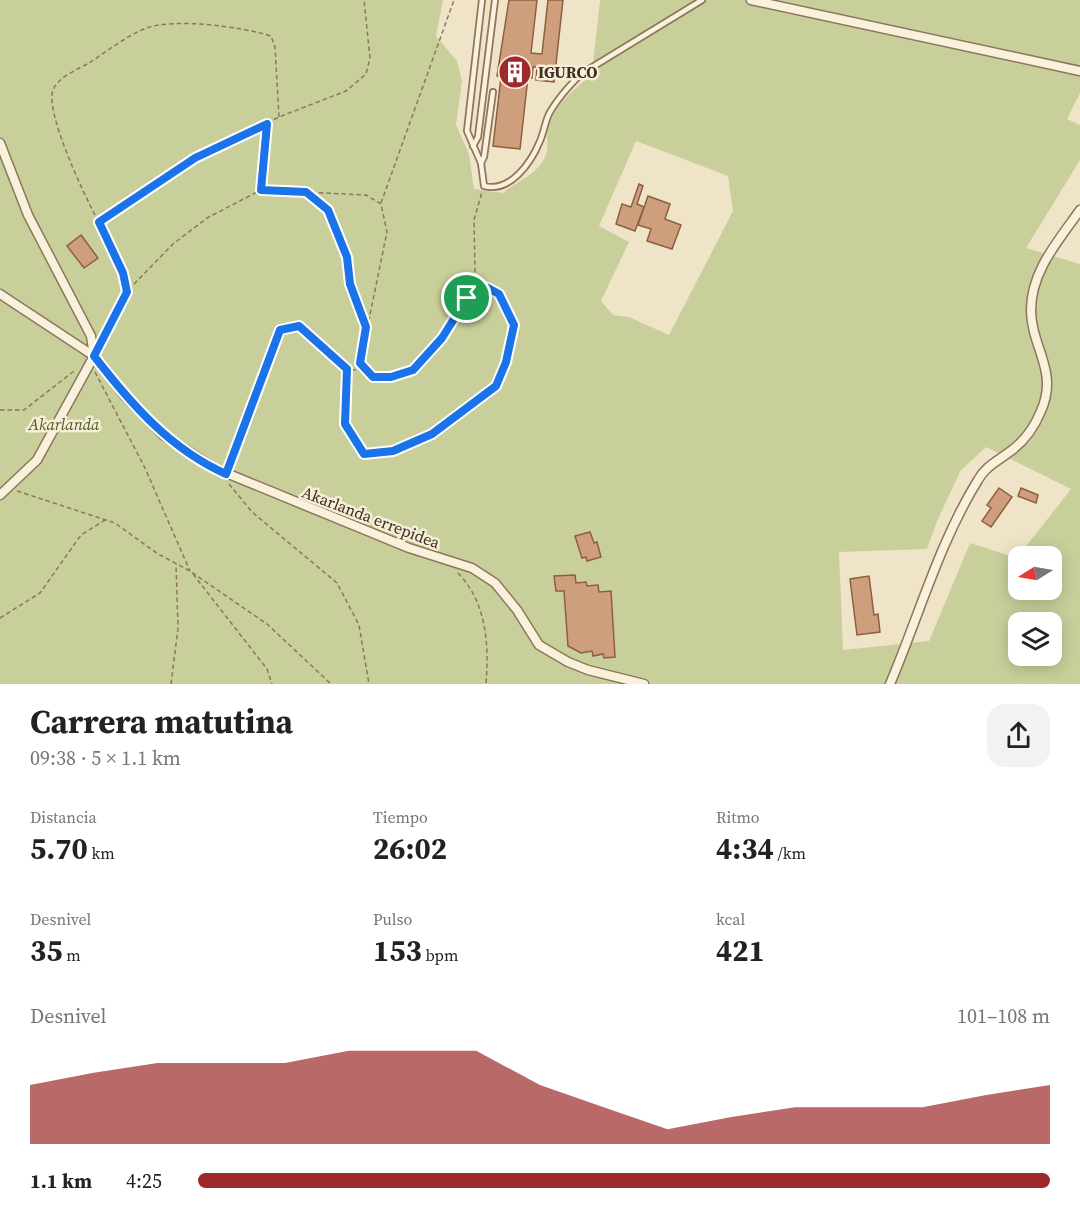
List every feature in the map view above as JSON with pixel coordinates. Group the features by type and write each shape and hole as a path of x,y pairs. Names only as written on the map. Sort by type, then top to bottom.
{"street":[{"path":"751,0 1080,71"},
{"path":"0,143 28,215 91,336 94,356 37,460 0,495"},
{"path":"890,684 963,503 983,470 1011,452 1030,432 1042,410 1047,388 1046,366 1030,311 1034,285 1047,257 1080,210"},
{"name":"Akarlanda errepidea","path":"0,294 94,356 126,397 163,435 226,474 448,562 472,568 495,583 539,645 568,662 588,670 644,684"}],"lane":[{"path":"482,0 467,131 481,163 484,186 495,189 503,186 526,167 540,142 548,115 566,89 581,74 702,0"},
{"path":"473,146 478,137 495,0"},
{"path":"481,163 484,157 493,92"},
{"path":"94,356 127,292 123,273 99,222"}],"path":[{"path":"279,117 275,47 271,36 226,26 171,25 144,28 66,76 53,88 51,100 63,144 99,222 195,158 279,117 346,91 366,74 370,58 364,0"},
{"path":"454,0 381,204 387,232 360,363 373,377 391,377 413,370 442,338 467,298 475,271 474,220 484,186"},
{"path":"261,190 267,124"},
{"path":"127,292 173,244 207,218 261,190 366,195 381,204"},
{"path":"306,192 328,210 347,257 350,284 366,327"},
{"path":"347,369 345,424 364,454 393,451 432,434 496,386 506,362 514,325 499,294 486,287 467,298"},
{"path":"367,371 347,369 299,326 280,330 226,474 229,486 252,512 337,583 358,625 369,684"},
{"path":"94,356 94,370 145,468 190,571 267,669 272,684"},
{"path":"0,410 24,410 79,367"},
{"path":"8,488 115,523 267,624 332,684"},
{"path":"0,618 40,593 81,535 106,520"},
{"path":"448,562 465,580 482,617 489,648 486,684"},
{"path":"171,684 178,628 176,563"}],"green space":[{"name":"Akarlanda","path":"0,0 443,0 436,36 457,61 462,81 456,125 469,154 474,189 503,193 532,173 542,163 547,150 548,128 551,119 566,98 592,74 600,0 1080,0 1080,93 1067,119 1080,125 1080,160 1026,248 1080,264 1080,684 0,684","holes":["636,141 728,176 733,211 669,335 629,317 613,315 601,301 629,242 599,226"]}],"building":[{"name":"IGURCO","path":"509,0 537,0 531,53 542,54 548,0 563,0 554,82 536,80 537,67 533,67 532,78 528,77 520,149 493,146 501,77 497,76"},
{"path":"639,184 643,186 637,204 644,207 635,231 616,224 622,204 631,207"},
{"path":"648,196 670,204 665,219 681,225 672,249 647,241 651,229 638,225"},
{"path":"81,235 98,258 84,268 67,246"},
{"path":"999,488 1012,497 991,527 982,521 991,508 987,505"},
{"path":"1021,488 1038,495 1036,503 1018,496"},
{"path":"590,532 594,543 597,542 601,557 587,561 586,557 582,558 575,536"},
{"path":"575,575 576,583 586,582 587,586 598,585 599,592 611,591 615,657 604,658 603,654 593,656 592,651 581,653 568,646 564,591 556,591 554,576"},
{"path":"869,576 874,615 878,614 880,632 857,635 850,579"}],"place":[{"name":"IGURCO","path":"515,72"}],"route":[{"path":"267,124 268,133 261,190 306,192 328,210 347,257 350,284 366,327 360,363 373,377 391,377 413,370 442,338 467,298 486,287 499,294 514,325 506,362 496,386 432,434 393,451 364,454 345,424 347,369 299,326 280,330 226,474 163,435 126,397 94,356 127,292 123,273 99,222 195,158 267,124"}]}
